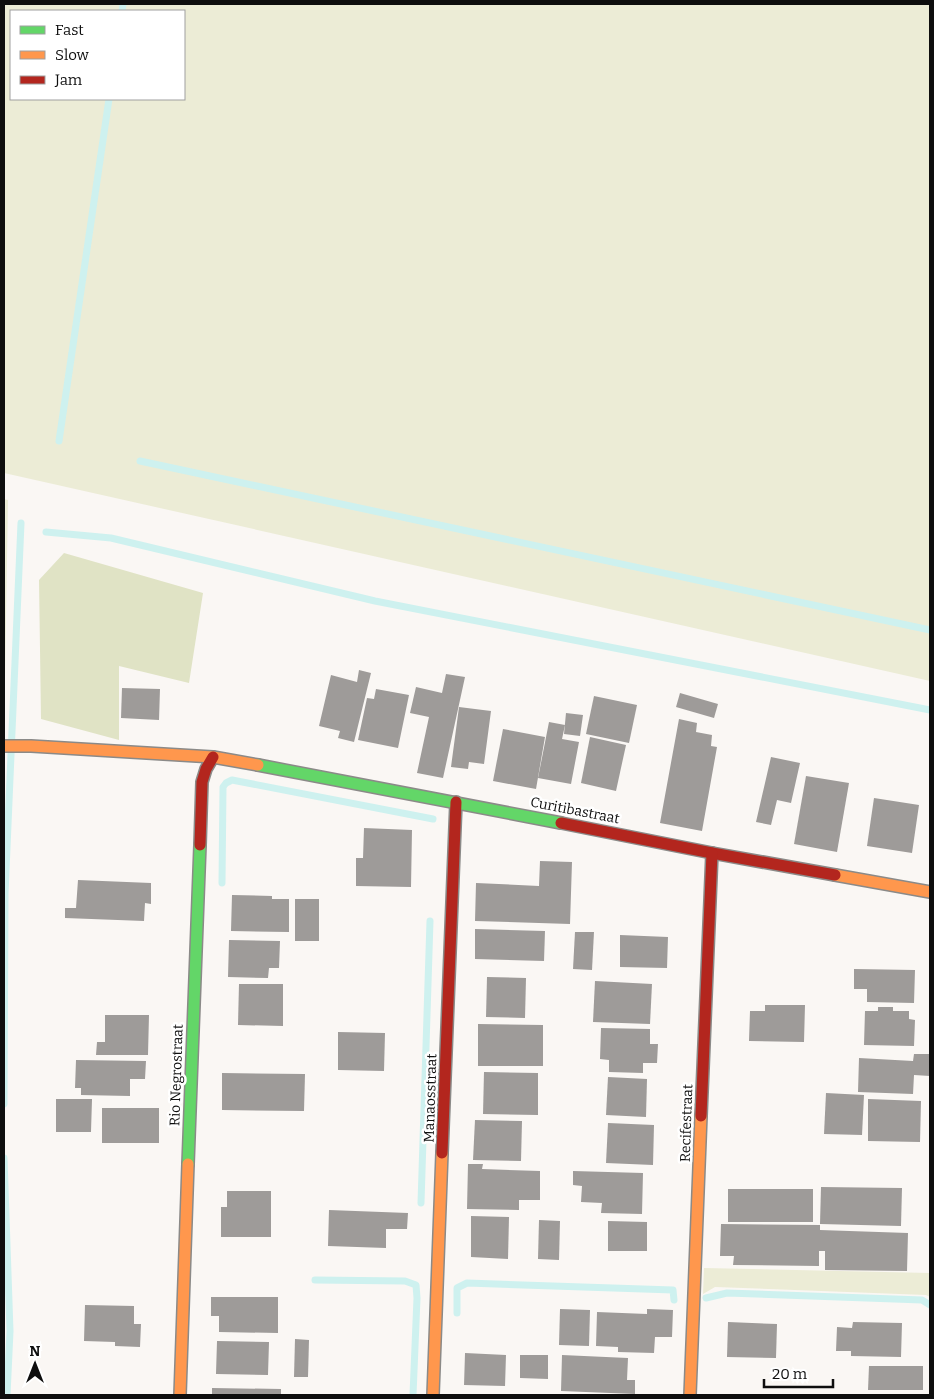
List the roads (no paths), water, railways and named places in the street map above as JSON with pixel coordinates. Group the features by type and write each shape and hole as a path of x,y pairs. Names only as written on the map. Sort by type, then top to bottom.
{"street":[{"name":"Curitibastraat","path":"4,746 31,746 213,758 456,802 712,853 930,892"},
{"name":"Rio Negrostraat","path":"180,1395 202,782 206,769 213,758"},
{"name":"Manaosstraat","path":"433,1395 456,802"},
{"name":"Recifestraat","path":"690,1395 712,853"}],"waterway":[{"path":"122,10 123,4"},
{"path":"59,441 109,100"},
{"path":"140,461 930,630"},
{"path":"4,1104 5,894 21,523"},
{"path":"46,532 111,538 375,601 930,710"},
{"path":"222,883 223,787 232,780 433,819"},
{"path":"421,1203 430,921"},
{"path":"4,1158 10,1331 7,1395"},
{"path":"315,1280 405,1281 416,1285 413,1395"},
{"path":"457,1313 457,1288 467,1283 673,1290 674,1300"},
{"path":"706,1298 727,1293 922,1300 930,1305"}]}
